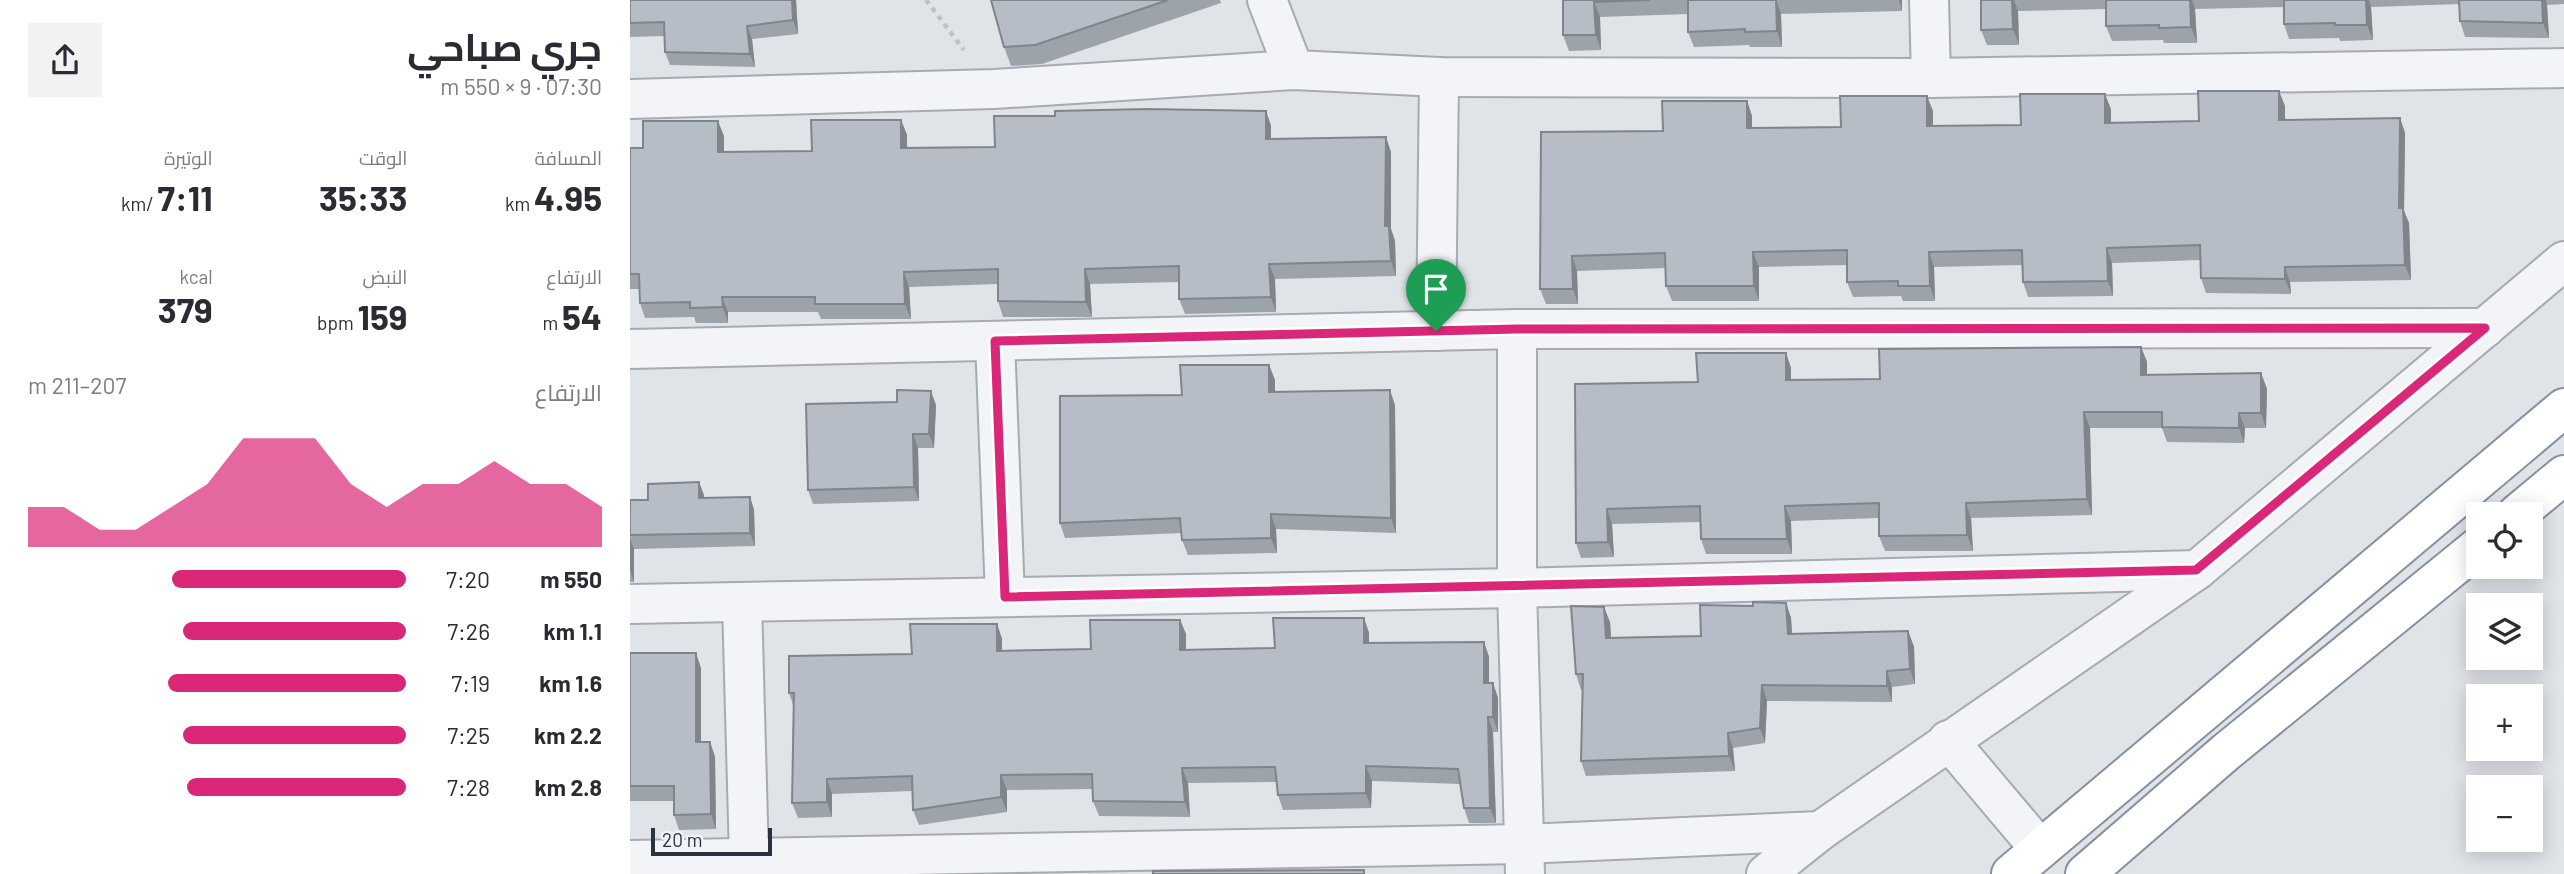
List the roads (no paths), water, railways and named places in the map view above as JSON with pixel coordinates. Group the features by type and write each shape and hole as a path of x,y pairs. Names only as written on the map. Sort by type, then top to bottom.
{"highway":[{"path":"2011,874 2564,408"},
{"path":"2531,502 2564,475"},
{"path":"2085,874 2225,752 2466,557"}],"street":[{"path":"1267,0 1294,70"},
{"path":"1929,0 1931,78"},
{"path":"630,99 994,89 1294,70 1439,77 1931,78 2564,68"},
{"path":"1436,331 1439,77"},
{"path":"1766,874 1820,831 1948,740 2196,570 2564,261"},
{"path":"630,349 1517,329 2485,328"},
{"path":"1517,329 1517,588 1524,859"},
{"path":"995,341 1005,597"},
{"path":"630,604 1517,588 2196,570"},
{"path":"742,602 749,858"},
{"path":"1948,740 2040,849"},
{"path":"630,860 1524,859 1820,831"}]}
